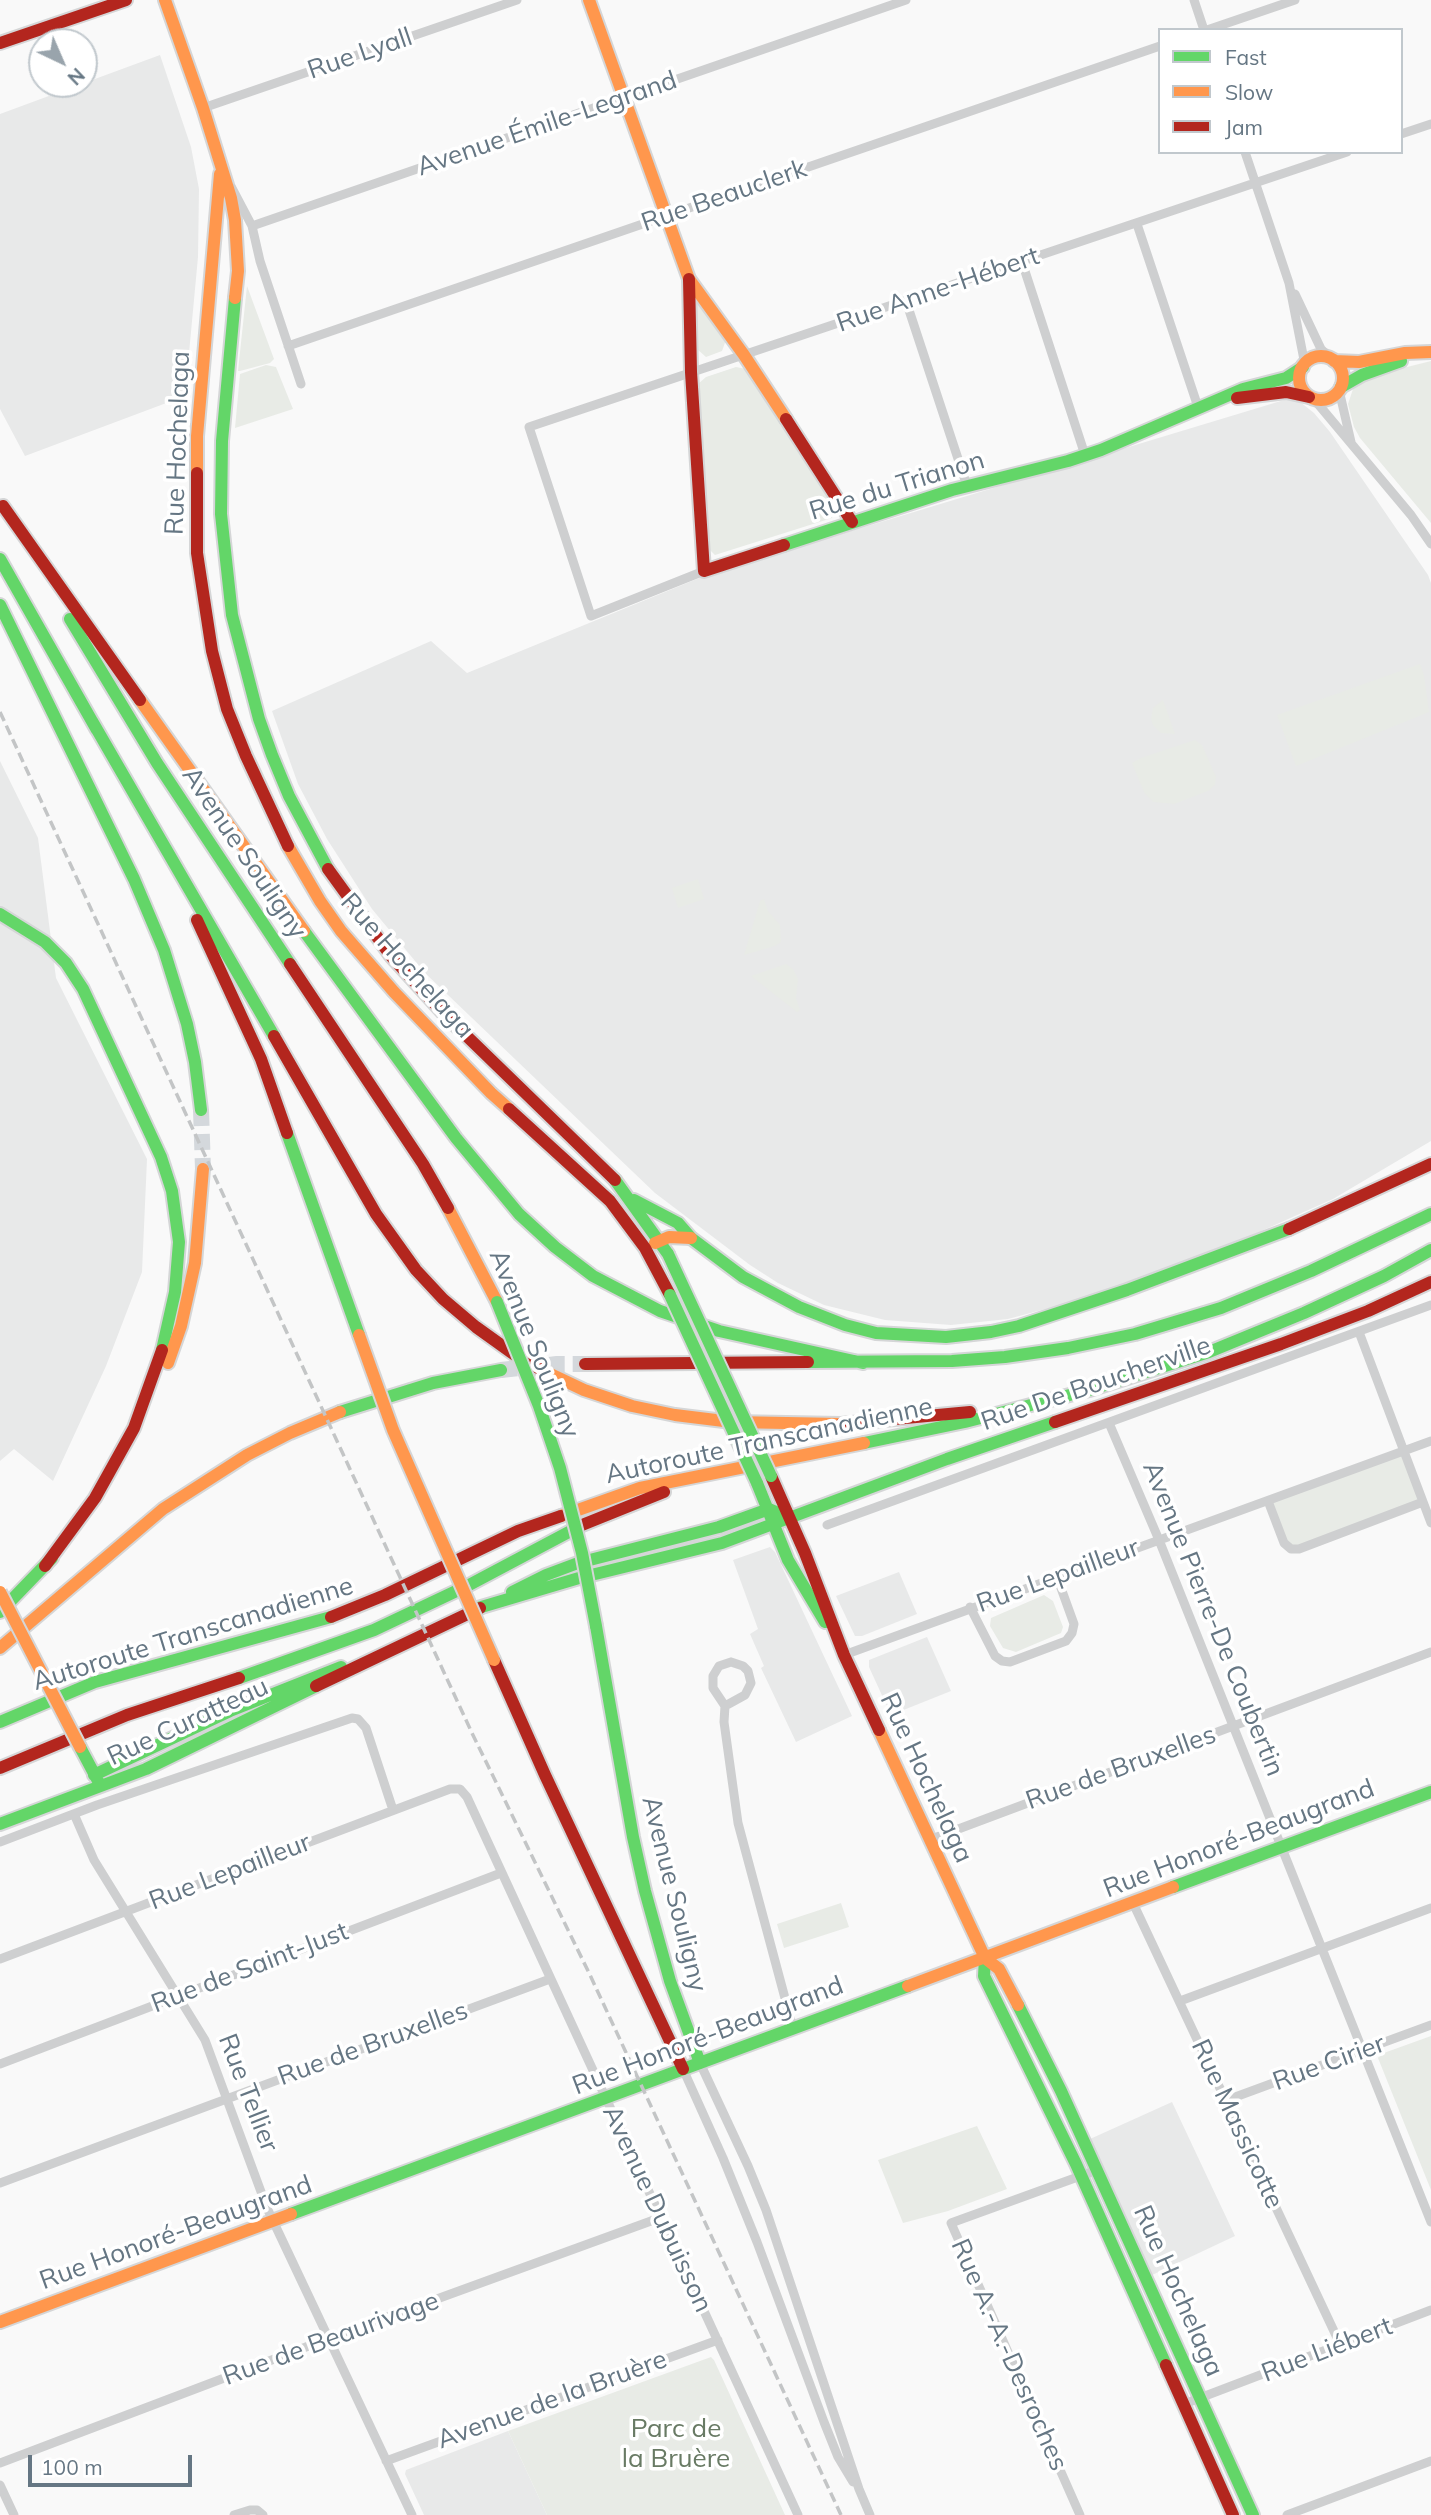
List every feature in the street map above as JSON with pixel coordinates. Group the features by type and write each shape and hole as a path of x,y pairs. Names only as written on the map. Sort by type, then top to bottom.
{"main road":[{"path":"0,43 126,0"},
{"name":"Rue Hochelaga","path":"165,0 203,108 235,220 238,271 222,441 224,540 232,615 242,659 259,719 293,805 326,866 391,956 446,1016 604,1168 631,1199 668,1254 790,1518 844,1655 929,1840 985,1958 999,1969 1059,2088 1253,2515"},
{"path":"589,0 689,279 744,355 852,522"},
{"name":"Rue Hochelaga","path":"221,167 197,436 197,553 205,608 227,709 246,757 289,848 341,931 394,992 491,1093 599,1189 645,1248 769,1509 788,1560 844,1655"},
{"path":"689,279 691,372 704,570"},
{"path":"1429,352 1374,370 1340,388 1327,399 1312,398 1300,384 1304,365 1319,357 1359,362 1405,353 1429,352"},
{"path":"1333,360 1342,372 1340,388"},
{"name":"Rue du Trianon","path":"704,570 967,486 1030,472 1085,455 1243,389 1286,378 1304,365"},
{"name":"Rue du Trianon","path":"1216,401 1286,392 1312,398"},
{"path":"1,504 199,787 355,1001 481,1170 532,1227 593,1276 660,1311 719,1331 863,1363"},
{"name":"Avenue Souligny","path":"1,504 158,764 423,1164 497,1302 560,1468 582,1553 643,1883 668,1974 700,2063"},
{"name":"Avenue Souligny","path":"0,559 92,721 211,948 261,1059 393,1430 545,1775 683,2069"},
{"path":"0,605 134,880 164,950 178,990 191,1043 201,1110"},
{"path":"92,721 353,1176 395,1243 429,1283 476,1327 530,1364 600,1396 661,1413 732,1422 844,1424 1017,1409"},
{"path":"0,914 46,942 66,963 83,989 162,1157 174,1200 179,1242 171,1318 156,1370 134,1428 95,1498 45,1566"},
{"path":"631,1199 673,1219 691,1238 754,1284 782,1299 833,1320 886,1335 962,1336 1029,1324 1195,1266 1330,1212 1431,1164"},
{"path":"0,1612 45,1566 81,1523 119,1468 162,1381 176,1343 188,1296 199,1237 203,1168"},
{"name":"Autoroute Transcanadienne","path":"585,1364 952,1361 1005,1357 1082,1345 1159,1327 1221,1308 1271,1289 1431,1214"},
{"path":"645,1248 673,1237 691,1238"},
{"name":"Autoroute Transcanadienne","path":"0,1721 95,1682 319,1622 385,1595 477,1549 561,1514 640,1488 1017,1409 1089,1390 1209,1352 1314,1309 1431,1250"},
{"name":"Rue De Boucherville","path":"774,1523 947,1459 1281,1344 1368,1311 1431,1282"},
{"name":"Autoroute Transcanadienne","path":"0,1648 163,1510 247,1455 290,1433 357,1405 433,1383 501,1370"},
{"path":"0,1768 127,1715 314,1653 374,1630 469,1585 575,1528 633,1503 780,1458"},
{"path":"769,1509 790,1518"},
{"name":"Rue Curatteau","path":"0,1824 146,1769 562,1568 719,1527 769,1509"},
{"name":"Rue Curatteau","path":"478,1608 579,1578 722,1543 774,1523"},
{"path":"0,1592 101,1787"},
{"name":"Rue Curatteau","path":"94,1775 261,1698 391,1649"},
{"name":"Rue Honoré-Beaugrand","path":"0,2322 1431,1792"},
{"name":"Rue Hochelaga","path":"985,1958 984,1976 1081,2176 1233,2515"},
{"path":"1043,2095 1059,2088"}],"street":[{"name":"Rue Lyall","path":"203,108 517,0"},
{"name":"Avenue Émile-Legrand","path":"252,226 906,0"},
{"path":"1194,0 1205,28"},
{"path":"1212,28 1294,0"},
{"name":"Rue Beauclerk","path":"288,346 1158,47"},
{"path":"1403,133 1431,124"},
{"path":"1246,154 1289,283 1321,349 1333,360"},
{"name":"Rue Anne-Hébert","path":"591,616 529,427 1341,154"},
{"path":"221,167 252,226 260,261 301,384"},
{"path":"1137,224 1198,407"},
{"path":"1022,262 1085,455"},
{"path":"1289,283 1304,365"},
{"path":"906,300 967,486"},
{"path":"1340,388 1352,447"},
{"path":"1312,398 1411,515 1431,544"},
{"name":"Rue du Trianon","path":"591,616 704,570"},
{"path":"827,1525 1431,1306"},
{"path":"1359,1332 1431,1523"},
{"name":"Avenue Pierre-De Coubertin","path":"1109,1423 1159,1540 1431,2222"},
{"name":"Rue Lepailleur","path":"844,1655 1431,1441"},
{"path":"1268,1501 1284,1543 1291,1549 1299,1549 1423,1502"},
{"path":"971,1607 995,1656 1010,1662 1066,1641 1072,1633 1074,1624 1057,1577"},
{"name":"Rue de Bruxelles","path":"929,1840 1431,1652"},
{"path":"725,1706 749,1690 751,1677 737,1662 719,1666 713,1676 713,1688 725,1706 724,1723 738,1823 793,2028"},
{"name":"Rue Curatteau","path":"0,1842 345,1719 358,1719 366,1728 393,1810"},
{"name":"Rue Lepailleur","path":"0,1959 393,1810 450,1789 460,1789"},
{"name":"Avenue Dubuisson","path":"460,1789 467,1797 798,2515"},
{"name":"Rue Tellier","path":"74,1814 94,1860 205,2040 273,2222 412,2515"},
{"name":"Rue de Saint-Just","path":"0,2064 501,1873"},
{"name":"Rue Massicotte","path":"1133,1903 1340,2344"},
{"path":"1180,2001 1431,1908"},
{"name":"Rue de Bruxelles","path":"0,2183 550,1979"},
{"name":"Rue Cirier","path":"1227,2100 1431,2025"},
{"name":"Avenue Souligny","path":"700,2063 766,2210 870,2515"},
{"name":"Avenue Souligny","path":"683,2069 757,2242 828,2434 864,2501"},
{"name":"Rue A.-A.-Desroches","path":"1080,2515 951,2224 1097,2170"},
{"name":"Rue de Beaurivage","path":"0,2463 327,2339 662,2217"},
{"name":"Rue Liébert","path":"1184,2404 1431,2310"},
{"name":"Avenue de la Bruère","path":"386,2461 718,2340"},
{"path":"1287,2515 1431,2462"},
{"path":"0,2485 13,2515"},
{"path":"234,2515 250,2510 257,2510 263,2515"}],"shaded area":[{"path":"160,55 191,147 199,189 198,257 185,396 25,456 0,409 0,114 43,98 98,98 98,78"},
{"path":"1294,397 1314,413 1330,432 1431,583 1431,1141 1333,1199 1239,1241 1079,1300 1008,1319 951,1325 885,1320 824,1305 778,1283 750,1265 655,1193 425,973 372,909 327,839 298,784 272,711 431,641 467,673 709,574"},
{"path":"0,761 38,838 56,978 147,1159 142,1272 106,1366 53,1481 14,1449 0,1461"},
{"path":"770,1547 775,1552 852,1716 796,1742 761,1668 764,1666 750,1634 758,1629 733,1560"},
{"path":"899,1572 917,1614 862,1636 855,1636 836,1596"},
{"path":"927,1637 951,1691 891,1715 869,1667 869,1660"},
{"path":"1172,2102 1235,2236 1150,2276 1090,2139"},
{"path":"508,2431 547,2515 424,2515 405,2474 406,2470"}],"green space":[{"path":"247,286 274,359 270,363 238,371"},
{"path":"693,295 726,340 722,351 706,357 697,349"},
{"path":"1431,361 1431,523 1360,438 1348,404 1353,389 1360,383"},
{"path":"266,365 276,367 293,409 235,428 240,374"},
{"path":"736,367 746,369 836,506 832,518 715,555 708,548 698,384 706,377"},
{"path":"1420,664 1429,712 1296,766 1277,715"},
{"path":"1163,700 1175,734 1161,733 1153,725 1153,708"},
{"path":"1195,740 1202,745 1216,777 1215,785 1208,791 1174,804 1153,802 1144,792 1132,763"},
{"path":"698,879 704,899 678,908 672,888"},
{"path":"764,899 768,911 780,925 781,942 744,955 760,901"},
{"path":"786,964 793,969 798,979 796,998 800,1010 797,1012 751,976"},
{"path":"1404,1451 1423,1502 1291,1549 1268,1501"},
{"path":"1044,1595 1053,1601 1063,1627 1061,1633 1016,1652 1003,1648 990,1626 991,1618"},
{"path":"841,1903 849,1927 784,1948 777,1924"},
{"path":"1431,2036 1431,2190 1378,2058 1381,2054"},
{"path":"977,2126 1007,2189 948,2211 903,2223 878,2160"},
{"name":"Parc de la Bruère","path":"711,2357 785,2515 547,2515 508,2431"}],"tunnel":[{"path":"201,1110 203,1169"},
{"path":"501,1370 585,1364"}],"railway":[{"path":"0,712 472,1733 590,1975 841,2515"}],"traffic: fast":[{"path":"235,298 222,441 221,514 232,615 259,719 272,755 289,796 328,869"},
{"path":"1341,387 1362,375 1401,361"},
{"path":"784,545 952,490 1101,450 1243,389 1286,378 1303,367"},
{"path":"0,559 97,730"},
{"path":"0,605 134,879 164,950 187,1024 201,1110"},
{"path":"70,619 157,763 290,964"},
{"path":"92,721 274,1036"},
{"path":"0,914 45,942 66,963 83,989 161,1157 172,1191 179,1242 175,1292 162,1350"},
{"path":"304,931 456,1138 519,1214 555,1247 593,1276 660,1311 719,1331 863,1363"},
{"path":"287,1133 359,1335"},
{"path":"615,1180 668,1254"},
{"path":"634,1200 678,1223 691,1238 743,1277 799,1307 845,1325 876,1333 946,1337 1019,1326 1127,1290 1289,1229"},
{"path":"808,1362 952,1361 1005,1357 1068,1348 1135,1334 1221,1308 1311,1271 1431,1214"},
{"path":"864,1443 965,1422 1089,1390 1209,1352 1304,1313 1384,1276 1431,1250"},
{"path":"668,1254 771,1476"},
{"path":"670,1295 757,1483"},
{"path":"497,1302 539,1406 560,1468 582,1553 596,1626"},
{"path":"340,1412 433,1383 501,1370"},
{"path":"478,1608 579,1578 722,1543 947,1459 1055,1422"},
{"path":"757,1483 788,1560 825,1622"},
{"path":"512,1592 578,1563 719,1527 769,1509 790,1518"},
{"path":"239,1678 374,1630 469,1585 582,1525"},
{"path":"0,1612 52,1558"},
{"path":"0,1722 95,1682 331,1617"},
{"path":"596,1626 645,1891 670,1981 700,2063"},
{"path":"94,1775 230,1711 341,1667"},
{"path":"0,1824 146,1769 316,1686"},
{"path":"80,1747 98,1781"},
{"path":"1173,1887 1431,1792"},
{"path":"985,1958 984,1976 1076,2164 1166,2365"},
{"path":"291,2214 908,1986"},
{"path":"1018,2005 1061,2091 1253,2515"}],"traffic: slow":[{"path":"165,0 231,198 238,271 235,298"},
{"path":"589,0 689,279 786,419"},
{"path":"197,473 197,436 220,174"},
{"path":"1334,361 1359,362 1405,353 1431,352"},
{"path":"1321,356 1336,363 1343,378 1336,393 1321,400 1306,393 1299,378 1306,363 1321,356"},
{"path":"140,700 304,931"},
{"path":"288,846 341,931 394,992 509,1109"},
{"path":"168,1363 181,1326 195,1263 203,1169"},
{"path":"448,1208 497,1302"},
{"path":"655,1243 669,1237 691,1238"},
{"path":"359,1335 393,1430 494,1660"},
{"path":"546,1372 584,1390 632,1406 675,1415 732,1422 841,1424"},
{"path":"0,1648 163,1509 247,1455 340,1412"},
{"path":"561,1516 640,1488 864,1443"},
{"path":"0,1592 80,1747"},
{"path":"879,1730 985,1958 999,1969 1018,2005"},
{"path":"908,1986 1173,1887"},
{"path":"0,2322 291,2214"}],"traffic: jam":[{"path":"0,43 126,0"},
{"path":"689,279 691,372 704,571 784,545"},
{"path":"1237,398 1286,392 1309,397"},
{"path":"786,419 852,522"},
{"path":"197,473 197,553 212,651 227,709 288,846"},
{"path":"3,506 140,700"},
{"path":"328,869 391,956 446,1016 615,1180"},
{"path":"197,920 261,1059 287,1133"},
{"path":"290,964 423,1164 448,1208"},
{"path":"274,1036 376,1214 416,1270 443,1299 476,1327 522,1360 546,1372"},
{"path":"509,1109 610,1201 645,1248 670,1295"},
{"path":"1289,1229 1431,1164"},
{"path":"1055,1422 1281,1344 1368,1311 1431,1282"},
{"path":"45,1566 95,1498 134,1428 162,1350"},
{"path":"585,1364 808,1362"},
{"path":"841,1424 970,1412"},
{"path":"771,1476 805,1553 844,1655 879,1730"},
{"path":"582,1525 664,1492"},
{"path":"331,1617 385,1595 518,1531 561,1516"},
{"path":"316,1686 480,1608"},
{"path":"494,1660 683,2069"},
{"path":"0,1768 127,1715 239,1678"},
{"path":"1166,2365 1233,2515"}]}
